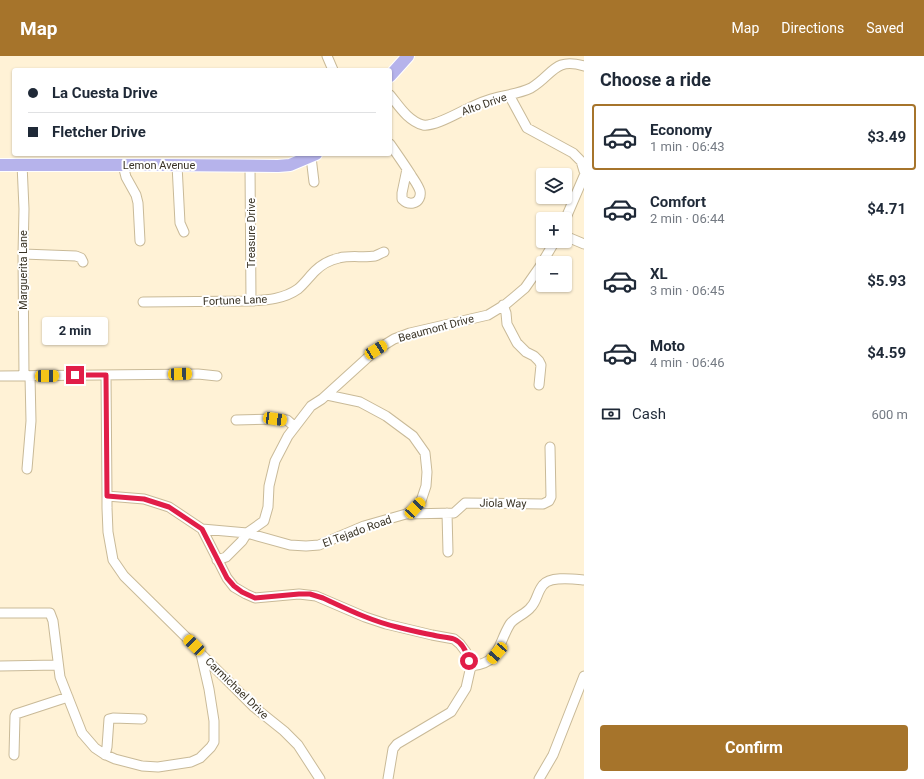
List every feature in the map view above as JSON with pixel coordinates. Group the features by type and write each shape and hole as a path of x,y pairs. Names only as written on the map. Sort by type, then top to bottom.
{"main road":[{"path":"392,74 408,56"},
{"name":"Lemon Avenue","path":"0,165 278,166 290,164 313,156"}],"street":[{"path":"327,56 332,68"},
{"name":"Alto Drive","path":"392,97 409,118 418,123 433,125 476,104 528,90 555,69 565,64 574,63 584,66"},
{"path":"509,95 527,128 573,153 581,161 584,171"},
{"path":"392,147 407,169"},
{"path":"313,156 314,182"},
{"name":"Marguerita Lane","path":"22,164 27,376 31,421 27,469"},
{"path":"123,165 126,177 136,195 138,203 140,241"},
{"path":"177,165 180,223 184,232"},
{"name":"Treasure Drive","path":"250,166 251,301"},
{"path":"568,212 584,176"},
{"path":"572,239 584,244"},
{"name":"Beaumont Drive","path":"217,560 226,557 242,541 247,533 264,521 268,507 271,473 275,461 288,436 311,406 327,395 376,350 394,339 410,333 488,315 526,288 551,248"},
{"name":"Fortune Lane","path":"143,302 251,301 278,298 291,293 302,285 325,263 339,258 376,256 384,252"},
{"path":"23,254 76,256 81,258 83,262"},
{"path":"503,305 506,313 507,324 517,343 526,352 534,356 541,365 539,385"},
{"path":"0,376 198,374 217,376"},
{"name":"Carmichael Drive","path":"106,375 107,508 108,532 113,560 124,576 194,645 201,654 254,707 284,731 298,745 320,779"},
{"name":"El Tejado Road","path":"107,496 144,499 169,507 202,529 247,533 290,545 306,546 319,545 364,526 406,514 415,508 421,501 426,486 427,472 425,452 413,436 386,416 360,402 327,395"},
{"path":"236,420 287,420 294,427"},
{"name":"Jiola Way","path":"406,514 454,513 465,503 543,504 549,502 551,497 550,447"},
{"path":"447,513 448,552"},
{"path":"202,529 230,583 238,590 246,594 255,598 310,594 386,624 454,639 464,648 471,666 466,688 451,712 397,744 393,750 388,779"},
{"path":"471,666 484,663 497,653 511,623 529,610 534,604 543,585 549,580 584,580"},
{"path":"0,613 50,613 53,621 60,676 82,733 95,748 105,754 115,759 142,766 158,767 192,762 200,758 208,751 214,742 214,721 201,654"},
{"path":"0,666 58,665"},
{"path":"539,779 553,755 584,676"},
{"path":"14,755 16,714 68,697"},
{"path":"105,754 109,719 142,719"}],"route":[{"path":"75,375 106,375 107,496 144,499 169,507 202,529 230,583 246,594 255,598 310,594 323,598 365,617 395,627 454,639 464,648 469,661"}]}
